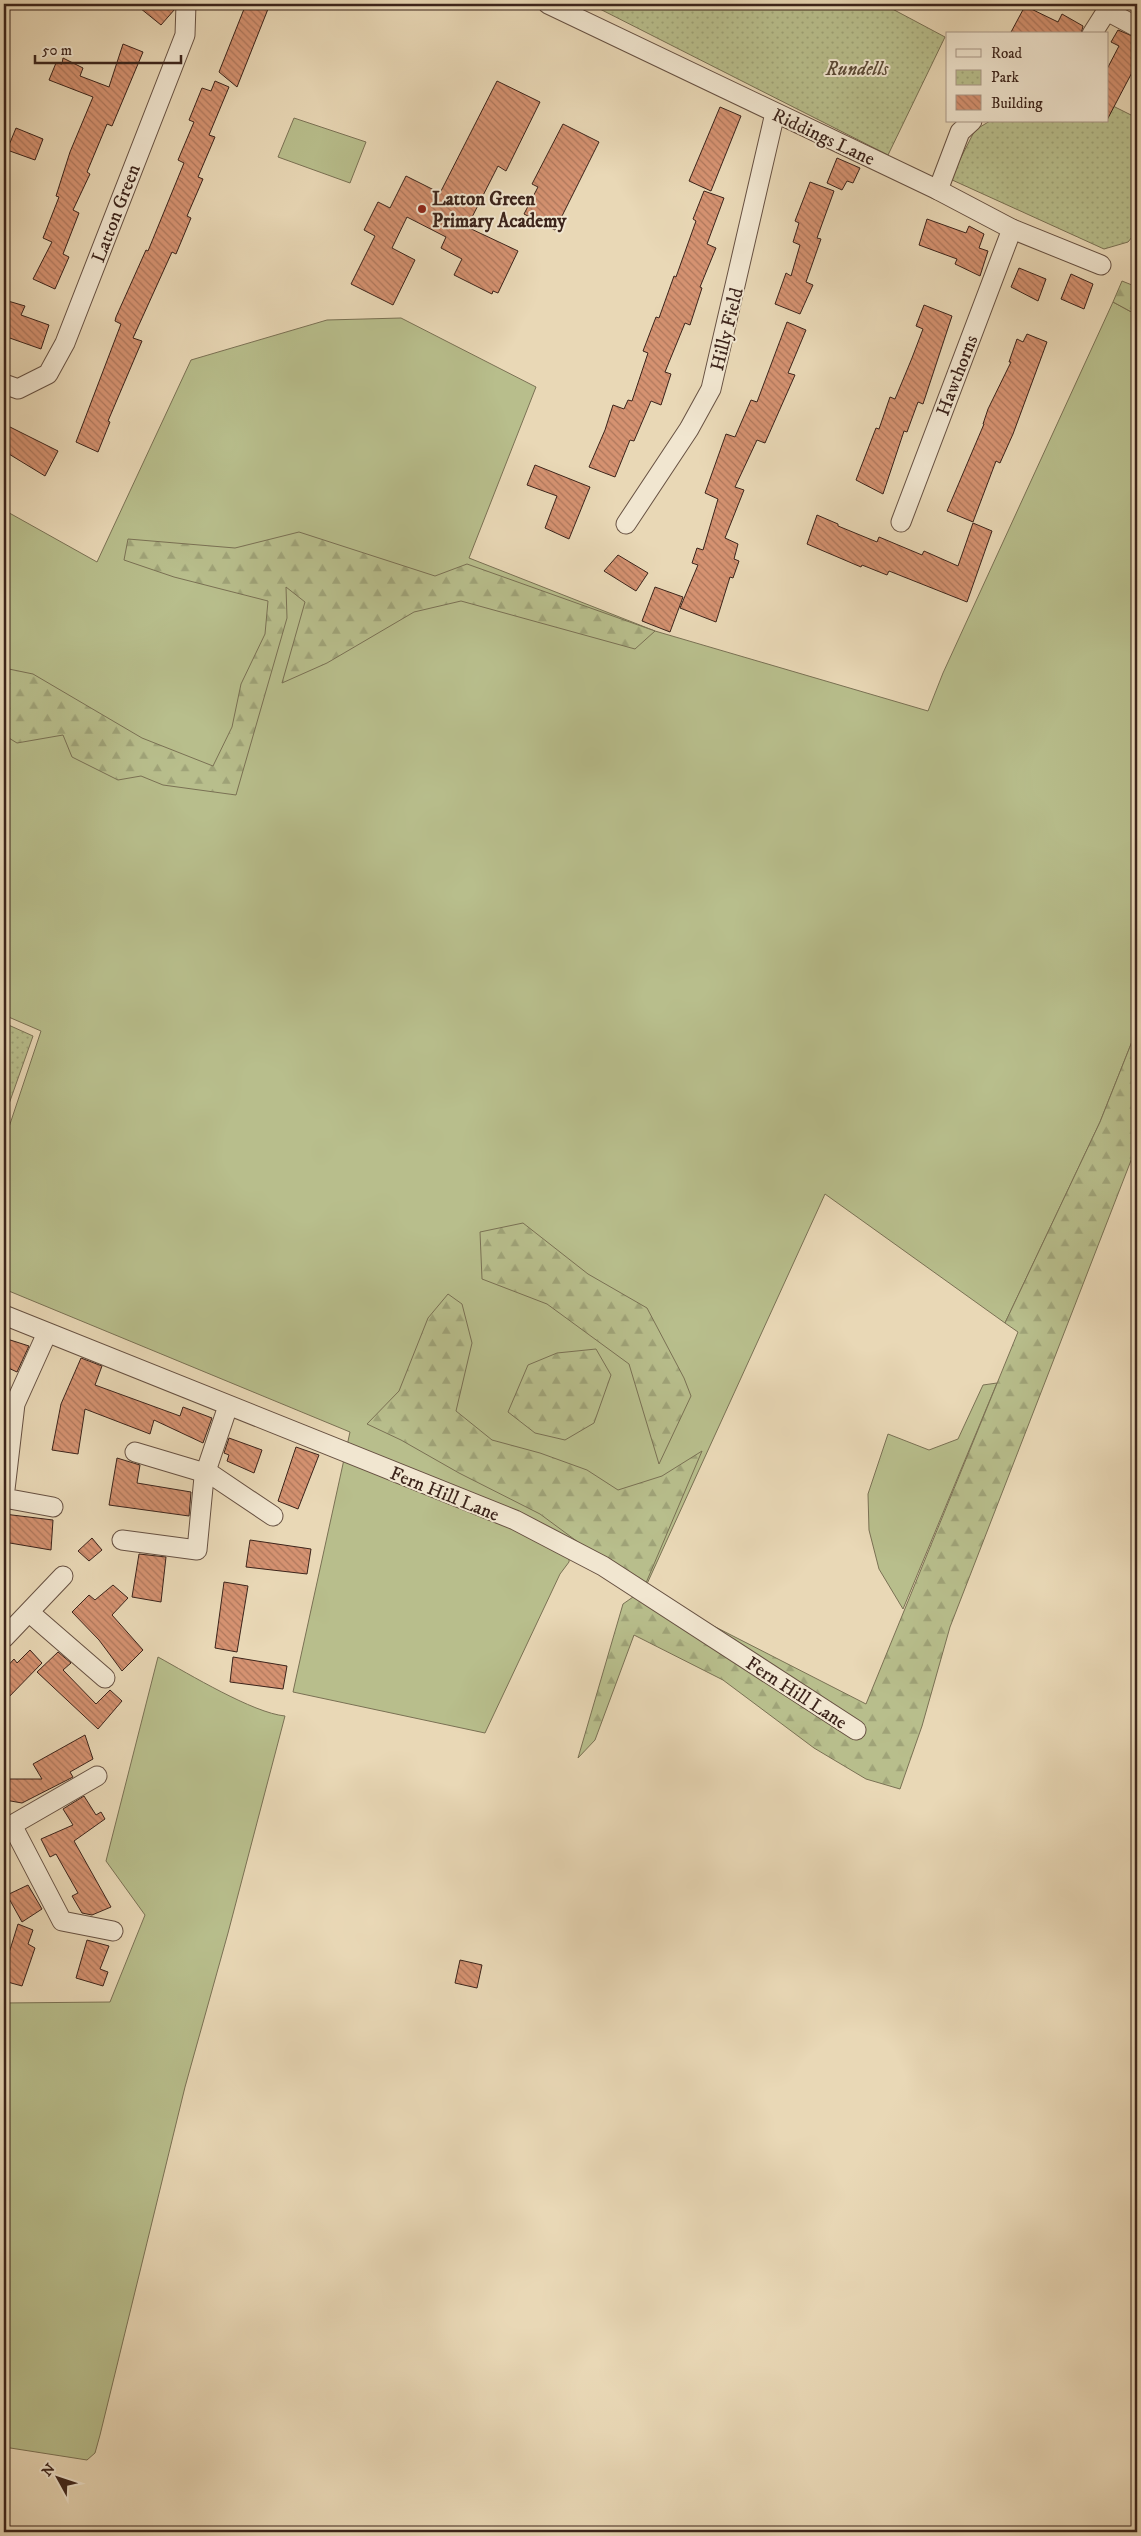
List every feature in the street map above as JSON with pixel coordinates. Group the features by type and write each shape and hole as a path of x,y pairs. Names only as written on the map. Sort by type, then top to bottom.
{"street":[{"name":"Latton Green","path":"4,384 18,389 48,374 65,343 185,35 186,4"},
{"name":"Riddings Lane","path":"548,4 938,190 1012,229 1101,264"},
{"path":"1093,32 1109,8 1137,27"},
{"name":"Hilly Field","path":"626,524 689,429 711,388 775,113"},
{"path":"938,190 960,132 971,122"},
{"name":"Hawthorns","path":"901,522 1012,229"},
{"name":"Fern Hill Lane","path":"4,1315 515,1520 570,1548 649,1595 856,1730"},
{"path":"46,1333 9,1402 4,1498 53,1508"},
{"path":"122,1540 197,1550 206,1473 228,1406"},
{"path":"135,1452 206,1473 274,1516"},
{"path":"4,1638 30,1613 63,1576"},
{"path":"30,1613 104,1678"},
{"path":"97,1776 8,1825 62,1921 114,1931"}],"green space":[{"name":"Rundells","path":"590,4 883,4 945,37 888,155"},
{"path":"1108,104 1137,118 1137,231 1128,242 1104,249 950,179 975,130 988,122 1108,122"},
{"path":"294,118 366,142 350,183 278,157"},
{"path":"1122,281 1137,287 1137,315 1113,302"},
{"path":"1113,302 1137,315 1137,1029 1100,1122 1005,1323 825,1194 646,1586 570,1549 569,1562 560,1574 485,1733 293,1692 350,1432 4,1289 4,1142 41,1031 4,1015 4,510 97,562 191,360 327,320 401,318 536,387 469,558 655,631 928,711 943,673"},
{"path":"299,532 435,576 467,564 655,631 635,649 461,601 414,612 327,663 282,683 305,602 286,587 287,618 236,795 163,785 141,776 118,780 72,757 63,735 17,743 4,735 4,668 33,674 142,738 213,766 232,727 241,684 265,634 268,601 174,577 124,560 128,539 235,548"},
{"path":"4,1023 33,1036 4,1118"},
{"path":"1137,1029 1137,1145 950,1627 922,1726 900,1789 866,1779 814,1748 723,1680 634,1635 595,1740 578,1758 623,1604 643,1590 866,1704 1018,1332 1005,1323 1100,1122"},
{"path":"523,1223 588,1274 647,1308 684,1378 691,1396 659,1464 629,1364 547,1304 482,1279 480,1232"},
{"path":"448,1294 462,1304 472,1343 456,1411 492,1440 540,1453 587,1470 618,1490 662,1476 702,1451 643,1590 540,1514 367,1424 399,1391 428,1318"},
{"path":"596,1349 611,1375 594,1423 565,1440 535,1433 508,1412 528,1365 557,1353"},
{"path":"997,1383 903,1609 879,1569 869,1530 868,1494 888,1434 929,1450 958,1439 983,1385"},
{"path":"158,1657 256,1708 285,1716 185,2087 100,2435 95,2453 87,2460 4,2447 4,2003 110,2002 145,1915 106,1861"}],"building":[{"path":"135,4 175,4 175,9 161,25"},
{"path":"246,4 270,4 237,87 219,72"},
{"path":"1025,6 1058,22 1062,14 1083,26 1082,32 1011,32"},
{"path":"1118,30 1137,38 1137,63 1108,118 1108,67 1119,46 1111,42"},
{"path":"123,44 143,52 112,126 107,124 87,172 90,174 73,210 79,213 63,254 69,257 55,289 33,279 52,242 43,238 59,197 56,196 70,152 93,97 49,80 56,63 62,64 63,58 83,68 80,76 109,87"},
{"path":"215,81 229,87 209,135 215,137 198,177 203,179 187,216 191,218 176,254 172,252 133,338 142,341 108,421 110,422 98,452 76,442 121,324 115,321 116,317 146,250 148,251 184,163 178,160 194,122 189,120 202,88 211,91"},
{"path":"497,81 540,102 506,171 498,166 467,227 518,251 498,293 493,291 492,294 454,275 462,259 441,248 446,237 407,217 392,248 415,260 393,305 351,284 375,236 364,230 378,202 390,208 406,176 440,193"},
{"path":"720,107 741,116 711,191 689,181"},
{"path":"563,124 599,142 555,230 524,214 538,187 532,184"},
{"path":"16,128 43,139 35,160 7,150"},
{"path":"837,158 860,168 853,183 847,181 842,190 827,183"},
{"path":"810,182 834,191 817,238 821,239 806,282 813,285 800,314 775,304 786,273 791,276 800,245 793,242 799,223 795,221"},
{"path":"704,191 724,198 707,244 716,248 700,287 702,288 690,325 685,323 665,372 671,374 661,405 651,401 634,441 630,440 615,477 589,467 605,430 613,405 624,409 628,400 632,401 648,353 643,351 656,317 659,318 674,276 676,277 696,221 693,219"},
{"path":"927,219 966,233 969,226 984,234 979,248 988,251 980,276 955,264 957,259 919,245"},
{"path":"1019,268 1046,279 1038,301 1011,287"},
{"path":"1071,274 1093,284 1084,309 1061,299"},
{"path":"8,301 25,306 21,315 49,325 41,349 4,336 4,314"},
{"path":"924,305 952,316 923,404 918,402 907,432 904,431 883,494 856,480 876,428 879,429 890,397 895,399 912,358 923,329 916,326"},
{"path":"787,322 806,330 788,373 795,375 765,443 757,440 735,487 744,490 725,538 738,544 734,559 739,561 733,578 730,577 716,622 680,608 698,565 692,563 697,548 703,550 718,499 705,493 726,434 735,437 751,400 757,402"},
{"path":"1027,334 1047,342 1013,434 1000,463 996,461 973,522 947,511 984,424 988,409 1011,362 1009,362 1017,339 1023,342"},
{"path":"4,424 58,451 45,476 4,451"},
{"path":"535,465 590,487 569,539 545,528 557,496 527,485"},
{"path":"817,515 877,542 879,537 922,555 924,551 958,566 973,523 992,531 967,602 889,571 887,575 862,565 861,567 807,544"},
{"path":"618,555 648,573 636,591 604,571"},
{"path":"655,587 683,597 670,632 642,621"},
{"path":"4,1338 29,1346 17,1372 4,1366"},
{"path":"81,1358 102,1366 95,1385 180,1416 183,1407 212,1418 203,1443 154,1420 150,1434 85,1409 78,1454 52,1450 61,1404"},
{"path":"229,1438 262,1450 254,1473 227,1461 229,1455 224,1453"},
{"path":"296,1447 319,1455 298,1509 278,1501"},
{"path":"117,1458 140,1465 137,1483 191,1492 189,1516 109,1505"},
{"path":"4,1514 53,1520 51,1550 4,1542"},
{"path":"92,1538 102,1550 89,1561 78,1551"},
{"path":"250,1540 311,1549 307,1574 246,1567"},
{"path":"139,1554 166,1557 161,1602 132,1597"},
{"path":"224,1582 248,1586 237,1652 215,1648"},
{"path":"113,1585 128,1598 112,1615 143,1650 122,1671 99,1640 72,1612 89,1595 95,1600"},
{"path":"30,1650 42,1663 4,1702 4,1670 14,1659 17,1663"},
{"path":"58,1652 71,1663 63,1670 96,1704 110,1690 122,1701 98,1729 37,1672"},
{"path":"233,1657 287,1666 283,1689 230,1682"},
{"path":"85,1735 93,1759 70,1772 73,1777 22,1803 5,1800 7,1779 42,1779 33,1764"},
{"path":"84,1796 96,1815 101,1812 105,1819 74,1841 111,1907 92,1915 82,1913 72,1896 78,1893 56,1854 50,1857 41,1839 73,1825 63,1809"},
{"path":"28,1885 42,1909 22,1922 7,1895"},
{"path":"18,1924 33,1930 28,1944 35,1948 22,1986 4,1981 4,1969"},
{"path":"87,1940 109,1946 100,1969 108,1972 103,1986 76,1978"},
{"path":"460,1960 482,1965 477,1988 455,1983"}],"place":[{"name":"Latton Green Primary Academy","path":"422,209"}]}
